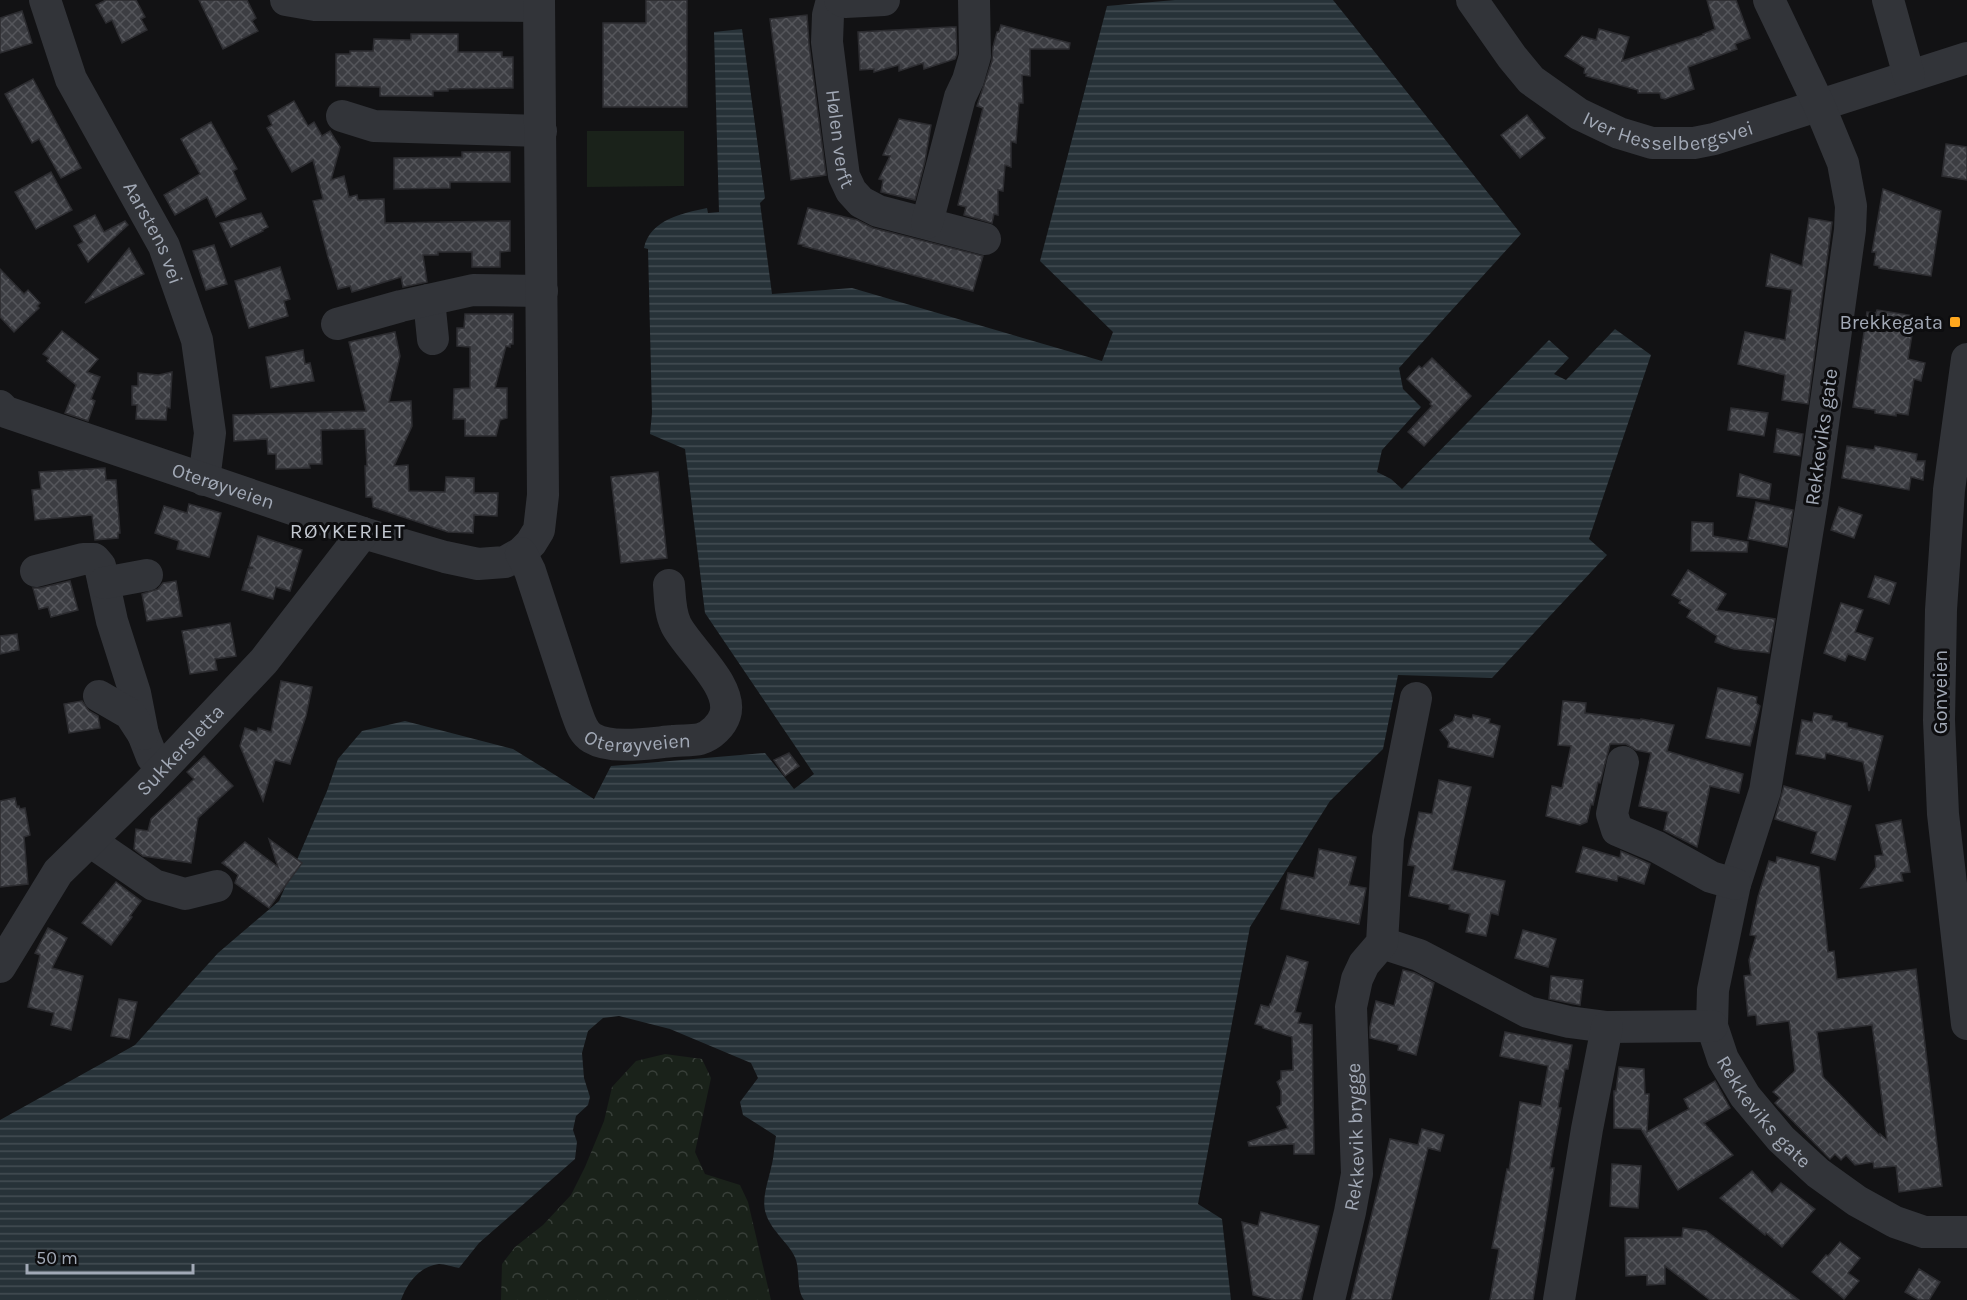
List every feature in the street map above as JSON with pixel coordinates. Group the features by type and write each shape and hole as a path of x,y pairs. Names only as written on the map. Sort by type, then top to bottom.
{"street":[{"name":"Aarstens vei","path":"45,0 71,79 164,246 196,340 210,433 204,480"},
{"path":"286,0 315,5 539,3 543,495 538,530 531,543 521,553"},
{"name":"Hølen verft","path":"832,0 828,15 827,42 844,176 851,190 861,202 878,210 985,239"},
{"path":"840,0 845,2 884,0"},
{"path":"927,223 960,97 975,57 974,0"},
{"name":"Iver Hesselbergsvei","path":"1472,0 1531,80 1579,114 1619,133 1652,143 1694,143 1714,139 1966,59"},
{"name":"Rekkeviks gate","path":"1769,0 1819,105 1843,163 1851,206 1850,230 1812,503 1765,791 1735,884 1713,990 1712,1026 1723,1059 1745,1096 1781,1139 1818,1173 1857,1201 1895,1222 1924,1232 1967,1232"},
{"path":"1888,0 1909,76"},
{"path":"342,116 374,126 541,130"},
{"path":"337,324 473,290 542,291"},
{"path":"429,300 433,339"},
{"name":"Gonveien","path":"1967,359 1948,490 1941,610 1940,732 1943,814 1960,893 1967,1024"},
{"name":"Oterøyveien","path":"2,414 363,533 445,557 478,564 505,562 521,553 530,571 585,732 592,739 607,744 701,739 715,731 725,717 727,706 720,686 676,625 670,605 669,585"},
{"name":"Sukkersletta","path":"0,967 58,872 147,785 264,661 363,533"},
{"path":"36,571 83,559 94,559 100,566 112,621 135,693 143,734 152,757 163,766"},
{"path":"104,583 147,575"},
{"path":"99,696 130,714 143,734"},
{"path":"1416,698 1388,838 1382,943 1419,955 1528,1012 1569,1022 1607,1027 1712,1026"},
{"path":"1623,762 1612,814 1617,830 1657,847 1710,877 1735,884"},
{"path":"90,841 154,885 185,894 217,886"},
{"name":"Rekkevik brygge","path":"1329,1300 1350,1212 1356,1173 1351,1006 1357,979 1364,964 1382,943"},
{"path":"1559,1300 1587,1130 1607,1027"}],"green space":[{"path":"587,131 684,131 684,186 587,187"},
{"path":"665,1054 702,1059 711,1078 695,1152 705,1174 740,1185 748,1202 771,1300 501,1300 502,1264 515,1247 543,1225 571,1195 604,1121 612,1087 636,1061"}],"shaded area":[{"path":"1175,0 1333,0 1521,234 1399,368 1403,389 1421,407 1382,450 1377,472 1391,479 1402,489 1549,340 1569,358 1554,374 1566,380 1615,329 1651,355 1589,539 1607,555 1492,678 1398,675 1383,749 1330,801 1250,927 1198,1204 1222,1219 1231,1300 804,1300 800,1291 794,1255 772,1226 765,1209 764,1203 776,1136 743,1115 740,1102 758,1078 751,1063 670,1029 619,1016 603,1018 588,1031 582,1053 584,1078 590,1097 588,1105 576,1116 573,1130 577,1142 575,1159 479,1243 459,1268 439,1264 426,1268 415,1276 401,1300 0,1300 0,1120 135,1045 218,953 279,901 327,791 338,759 362,731 405,721 513,749 594,799 611,766 765,753 794,789 814,774 705,613 685,449 650,434 652,413 648,249 644,248 653,230 669,219 707,208 708,213 719,212 714,32 742,29 765,198 760,203 772,294 852,288 1102,361 1113,332 1040,261 1107,6"}],"building":[{"path":"106,0 136,0 145,17 141,19 147,30 122,43 112,20 106,23 96,5"},
{"path":"199,0 247,0 256,18 252,21 258,31 223,49"},
{"path":"646,0 687,0 687,107 603,107 603,23 646,23"},
{"path":"1707,0 1736,0 1750,38 1735,44 1737,49 1688,67 1694,89 1665,99 1661,98 1660,93 1638,93 1638,90 1586,76 1585,68 1565,56 1582,36 1596,40 1599,29 1629,37 1622,61 1704,35 1715,29"},
{"path":"22,11 32,43 0,53 0,18"},
{"path":"807,15 826,175 791,180 770,19"},
{"path":"1001,25 1070,43 1069,49 1030,49 1030,76 1022,75 1023,103 1019,103 1016,143 1011,141 1011,167 1005,165 1003,191 998,190 998,215 994,214 992,223 964,215 966,207 958,205 983,108 977,106 992,61 997,32"},
{"path":"956,27 957,54 955,59 924,69 923,63 899,71 899,65 874,72 874,69 860,70 858,32"},
{"path":"411,34 458,34 458,52 502,52 502,57 513,57 513,88 448,89 448,91 433,91 433,96 380,96 380,87 336,86 336,54 350,54 350,51 373,51 374,39 411,40"},
{"path":"33,79 81,168 61,178 39,139 32,143 5,94"},
{"path":"294,101 308,126 314,122 322,136 330,131 340,147 331,180 344,176 349,197 357,195 358,200 384,199 385,223 510,221 510,251 500,252 500,267 472,267 472,252 438,252 438,255 423,255 427,282 403,287 401,277 352,292 350,286 338,289 313,201 323,199 313,160 292,172 267,128 272,125 268,116"},
{"path":"1527,115 1545,138 1520,158 1501,135"},
{"path":"899,119 931,125 915,200 881,192 883,180 879,179 890,156 883,155"},
{"path":"211,122 237,169 233,171 246,199 216,217 207,197 175,215 164,195 200,174 181,139"},
{"path":"1946,144 1967,147 1967,180 1942,176"},
{"path":"462,152 510,152 510,182 450,182 450,188 394,189 394,158 462,157"},
{"path":"51,172 72,210 36,229 15,192"},
{"path":"1883,189 1941,211 1931,276 1879,268 1874,265 1876,252 1872,252"},
{"path":"808,208 857,220 873,228 983,256 973,291 798,244"},
{"path":"261,213 268,227 231,247 220,223"},
{"path":"95,215 104,232 125,221 128,225 88,262 78,245 83,242 74,226"},
{"path":"1809,218 1832,222 1808,404 1782,400 1785,375 1738,364 1745,332 1785,340 1792,290 1766,286 1771,254 1802,266"},
{"path":"214,245 227,284 206,290 193,251"},
{"path":"129,248 144,274 85,303"},
{"path":"280,267 290,299 284,301 288,316 249,328 235,281"},
{"path":"0,269 24,294 28,290 40,303 37,306 39,308 14,332 0,317"},
{"path":"1877,310 1915,316 1908,359 1925,363 1921,381 1914,379 1908,415 1875,413 1875,410 1853,407 1867,312 1876,313"},
{"path":"465,314 513,314 513,344 510,344 510,347 506,346 495,388 507,388 507,418 500,420 496,436 465,436 465,419 453,419 454,389 470,388 470,347 457,346 457,328 464,328"},
{"path":"62,331 98,359 87,372 100,377 91,399 95,401 88,421 65,413 76,385 47,361 49,358 43,354"},
{"path":"395,332 400,356 389,402 411,401 412,426 394,466 408,465 409,491 445,492 446,477 474,478 474,493 498,493 497,516 474,515 473,533 448,532 373,507 372,497 366,497 365,429 321,430 322,464 309,464 310,468 276,469 276,454 268,454 267,439 234,441 233,415 366,411 349,342"},
{"path":"303,350 305,364 310,363 314,381 271,388 266,357"},
{"path":"1432,358 1471,396 1424,446 1408,432 1432,406 1431,402 1407,379 1419,366 1422,368"},
{"path":"172,372 170,408 167,407 166,420 136,419 137,405 132,405 132,386 138,386 138,373 159,375"},
{"path":"1731,408 1768,413 1764,436 1728,430"},
{"path":"1777,429 1803,434 1800,456 1774,452"},
{"path":"1847,446 1874,450 1875,446 1917,454 1916,461 1925,461 1923,480 1911,477 1909,490 1842,478"},
{"path":"105,468 106,480 116,480 120,533 118,533 118,538 95,540 92,515 35,520 32,490 41,489 39,472"},
{"path":"658,472 667,558 621,563 611,477"},
{"path":"1740,474 1771,484 1769,500 1737,496"},
{"path":"1756,502 1793,510 1787,547 1748,539"},
{"path":"189,504 221,513 209,557 177,549 179,541 155,533 164,506 187,513"},
{"path":"1839,507 1862,515 1854,538 1831,530"},
{"path":"1692,522 1713,523 1713,536 1748,542 1747,552 1691,551"},
{"path":"258,536 302,550 290,591 276,587 273,599 242,590 248,569 253,568 249,567"},
{"path":"1688,570 1726,594 1716,610 1775,619 1769,653 1734,649 1715,642 1717,636 1687,617 1691,610 1679,603 1681,600 1672,595"},
{"path":"1875,576 1896,583 1889,604 1868,597"},
{"path":"70,581 78,610 51,617 48,607 39,609 33,588"},
{"path":"176,581 182,616 147,621 142,594 158,589 163,583"},
{"path":"1841,603 1863,610 1855,632 1873,638 1865,660 1848,654 1845,661 1824,653"},
{"path":"230,623 236,656 215,659 217,670 190,674 182,631"},
{"path":"17,634 19,650 0,654 0,636"},
{"path":"281,681 312,687 306,716 290,764 275,760 263,801 240,746 245,728 257,732 258,728 271,732"},
{"path":"1718,688 1757,697 1756,703 1760,706 1750,746 1706,738"},
{"path":"82,701 89,711 98,716 100,728 69,733 64,704"},
{"path":"1563,701 1586,703 1585,713 1674,725 1667,751 1743,774 1739,793 1710,786 1697,847 1664,830 1668,812 1639,806 1651,753 1636,750 1626,744 1610,744 1587,822 1580,825 1546,816 1552,786 1562,788 1571,746 1558,745"},
{"path":"1814,713 1832,716 1831,720 1847,723 1847,727 1883,736 1869,791 1863,762 1826,753 1825,759 1796,754 1802,720 1812,722"},
{"path":"1455,715 1472,719 1473,715 1490,719 1489,723 1500,726 1493,757 1448,747 1449,742 1440,730 1453,721"},
{"path":"789,753 799,766 785,776 774,760"},
{"path":"204,756 233,786 198,818 191,863 143,856 134,849 136,829 148,831 151,819 194,779 187,772"},
{"path":"1439,780 1471,787 1452,870 1505,881 1498,915 1491,913 1486,936 1466,932 1470,914 1449,909 1450,905 1409,896 1415,866 1408,865 1419,812 1432,814"},
{"path":"1784,786 1851,806 1835,860 1811,853 1817,832 1775,819"},
{"path":"15,798 17,807 25,808 30,835 24,837 28,884 0,887 0,801"},
{"path":"1901,820 1910,872 1901,873 1903,881 1861,888 1876,867 1875,856 1883,855 1876,825"},
{"path":"269,839 302,863 269,908 235,883 238,875 222,863 245,842 278,867"},
{"path":"1583,847 1620,858 1621,851 1650,864 1644,884 1618,876 1617,881 1576,872"},
{"path":"1319,849 1356,857 1349,885 1366,888 1359,924 1281,909 1288,873 1314,878"},
{"path":"1777,857 1819,867 1828,952 1834,951 1837,979 1916,969 1942,1186 1899,1192 1896,1166 1874,1168 1873,1162 1855,1165 1846,1155 1841,1160 1835,1154 1830,1159 1775,1103 1780,1098 1773,1092 1795,1071 1789,1021 1757,1025 1756,1015 1748,1016 1744,976 1751,975 1749,960 1756,936 1750,935 1758,897 1769,861 1776,863","holes":["1872,1025 1887,1140 1880,1134 1880,1136 1823,1077 1817,1032"]},
{"path":"116,882 141,901 111,945 82,923"},
{"path":"48,928 67,938 52,968 83,976 71,1030 51,1025 54,1013 28,1007 40,955 35,953"},
{"path":"1523,930 1556,939 1548,967 1515,958"},
{"path":"1287,956 1308,962 1295,1012 1301,1013 1298,1023 1312,1025 1314,1154 1294,1154 1294,1144 1249,1146 1248,1142 1288,1128 1277,1107 1281,1105 1281,1091 1277,1082 1281,1079 1281,1071 1293,1070 1292,1037 1255,1024 1261,1005 1269,1007 1271,1004"},
{"path":"1403,970 1415,973 1434,983 1416,1055 1398,1050 1399,1045 1370,1038 1376,1001 1394,1006"},
{"path":"1551,976 1583,980 1580,1005 1549,999"},
{"path":"119,999 137,1002 129,1039 111,1036"},
{"path":"1505,1032 1572,1045 1558,1108 1561,1108 1550,1168 1554,1168 1533,1300 1490,1300 1499,1249 1492,1248 1507,1169 1509,1170 1520,1102 1541,1106 1548,1066 1500,1056"},
{"path":"1619,1067 1644,1069 1645,1094 1649,1094 1647,1132 1689,1109 1684,1099 1715,1081 1730,1108 1704,1123 1733,1155 1678,1190 1641,1129 1614,1128 1614,1091 1616,1091"},
{"path":"1422,1129 1444,1135 1440,1151 1428,1148 1391,1300 1351,1300 1390,1139 1418,1145"},
{"path":"1612,1164 1641,1166 1638,1208 1610,1206"},
{"path":"1752,1171 1772,1193 1781,1183 1815,1209 1782,1247 1720,1198"},
{"path":"1261,1212 1319,1226 1301,1300 1275,1300 1253,1295 1242,1222 1258,1226"},
{"path":"1683,1228 1706,1231 1799,1300 1710,1300 1665,1266 1665,1284 1647,1285 1647,1275 1626,1276 1625,1238 1682,1237"},
{"path":"1840,1242 1860,1258 1848,1273 1859,1281 1844,1299 1812,1272"},
{"path":"1919,1269 1940,1282 1929,1300 1919,1300 1905,1292"}],"place":[{"name":"Brekkegata","path":"1955,322"}],"district":[{"name":"RØYKERIET","path":"348,531"}]}
